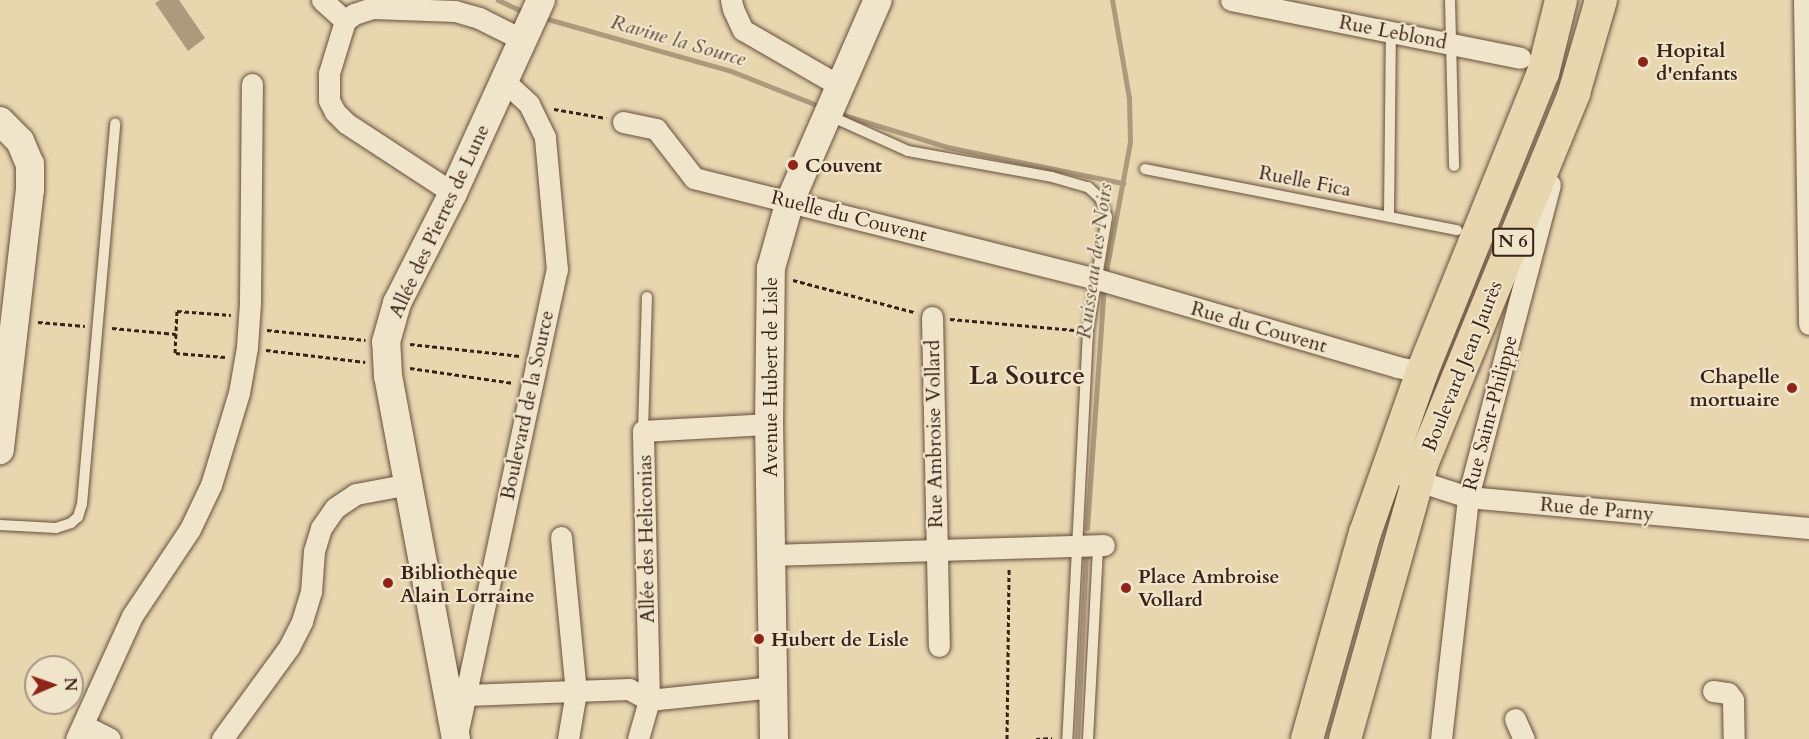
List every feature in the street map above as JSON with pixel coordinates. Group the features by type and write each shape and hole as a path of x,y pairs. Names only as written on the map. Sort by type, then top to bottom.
{"main road":[{"name":"Boulevard Jean Jaurès","path":"1306,739 1365,533 1422,372 1543,73 1561,0"},
{"name":"Boulevard Jean Jaurès","path":"1345,739 1417,481 1574,93 1601,0"}],"street":[{"path":"322,0 345,21"},
{"path":"453,193 346,123 335,112 329,100 329,73 345,21 354,14 373,8 455,11 526,34 541,0"},
{"path":"731,0 743,30 840,86"},
{"name":"Avenue Hubert de Lisle","path":"774,739 768,424 771,268 790,201 878,0"},
{"name":"Rue Leblond","path":"1231,0 1520,58"},
{"path":"1804,0 1809,324"},
{"name":"Allée des Pierres de Lune","path":"456,739 387,353 397,303 453,193 526,34"},
{"name":"Boulevard de la Source","path":"456,739 557,270 544,137 529,104 504,81"},
{"path":"110,739 80,732 132,616 190,529 211,485 239,393 249,317 252,84"},
{"name":"Rue Saint-Philippe","path":"1441,739 1468,497 1574,93"},
{"path":"0,121 20,141 30,164 30,189 0,450"},
{"name":"Ruelle du Couvent","path":"623,122 657,129 694,178 1105,281"},
{"name":"Rue du Couvent","path":"1105,281 1397,367 1422,372"},
{"name":"Rue Ambroise Vollard","path":"932,317 939,646"},
{"name":"Allée des Heliconias","path":"638,739 649,700 644,432 768,424"},
{"name":"Rue de Parny","path":"1388,471 1468,497 1809,528"},
{"path":"222,739 289,647 302,621 311,592 314,551 321,528 335,508 356,494 409,484"},
{"path":"561,537 576,692 568,739"},
{"name":"Rue Ambroise Vollard","path":"771,555 1101,545"},
{"path":"466,695 629,689 649,700 773,687"},
{"path":"1713,691 1728,693 1733,700 1734,739"},
{"path":"1515,719 1524,739"}],"lane":[{"path":"1450,0 1449,43 1454,166"},
{"path":"1389,215 1391,32"},
{"path":"827,115 908,151 1052,177 1088,187 1100,198 1107,217 1105,281 1088,331 1067,739"},
{"path":"0,525 56,528 71,523 78,517 82,504 115,123"},
{"name":"Ruelle Fica","path":"1145,169 1457,230"},
{"path":"644,432 647,297"},
{"path":"1088,739 1101,545"}],"path":[{"path":"529,104 623,122"},
{"path":"245,359 175,352 177,311 249,317"},
{"path":"15,320 176,334"},
{"path":"531,385 387,353 267,330 266,351 387,353 538,357"},
{"path":"1007,739 1010,548"}],"shaded area":[{"path":"160,0 179,0 205,38 188,51 155,3"}],"waterway":[{"name":"Ravine la Source","path":"498,0 526,13"},
{"name":"Ruisseau des Noirs","path":"1105,277 1130,142 1129,98 1112,0"},
{"name":"Ravine la Source","path":"544,18 731,71 814,104"},
{"name":"Ravine la Source","path":"840,114 947,147 1123,183"},
{"name":"Ruisseau des Noirs","path":"1087,528 1104,286"},
{"name":"Ruisseau des Noirs","path":"1077,739 1086,556"}],"place":[{"name":"Hopital d'enfants","path":"1643,62"},
{"name":"Couvent","path":"793,165"},
{"name":"Chapelle mortuaire","path":"1792,388"},
{"name":"Bibliothèque Alain Lorraine","path":"388,583"},
{"name":"Place Ambroise Vollard","path":"1126,588"},
{"name":"Hubert de Lisle","path":"759,639"}],"district":[{"name":"La Source","path":"1027,376"}]}
